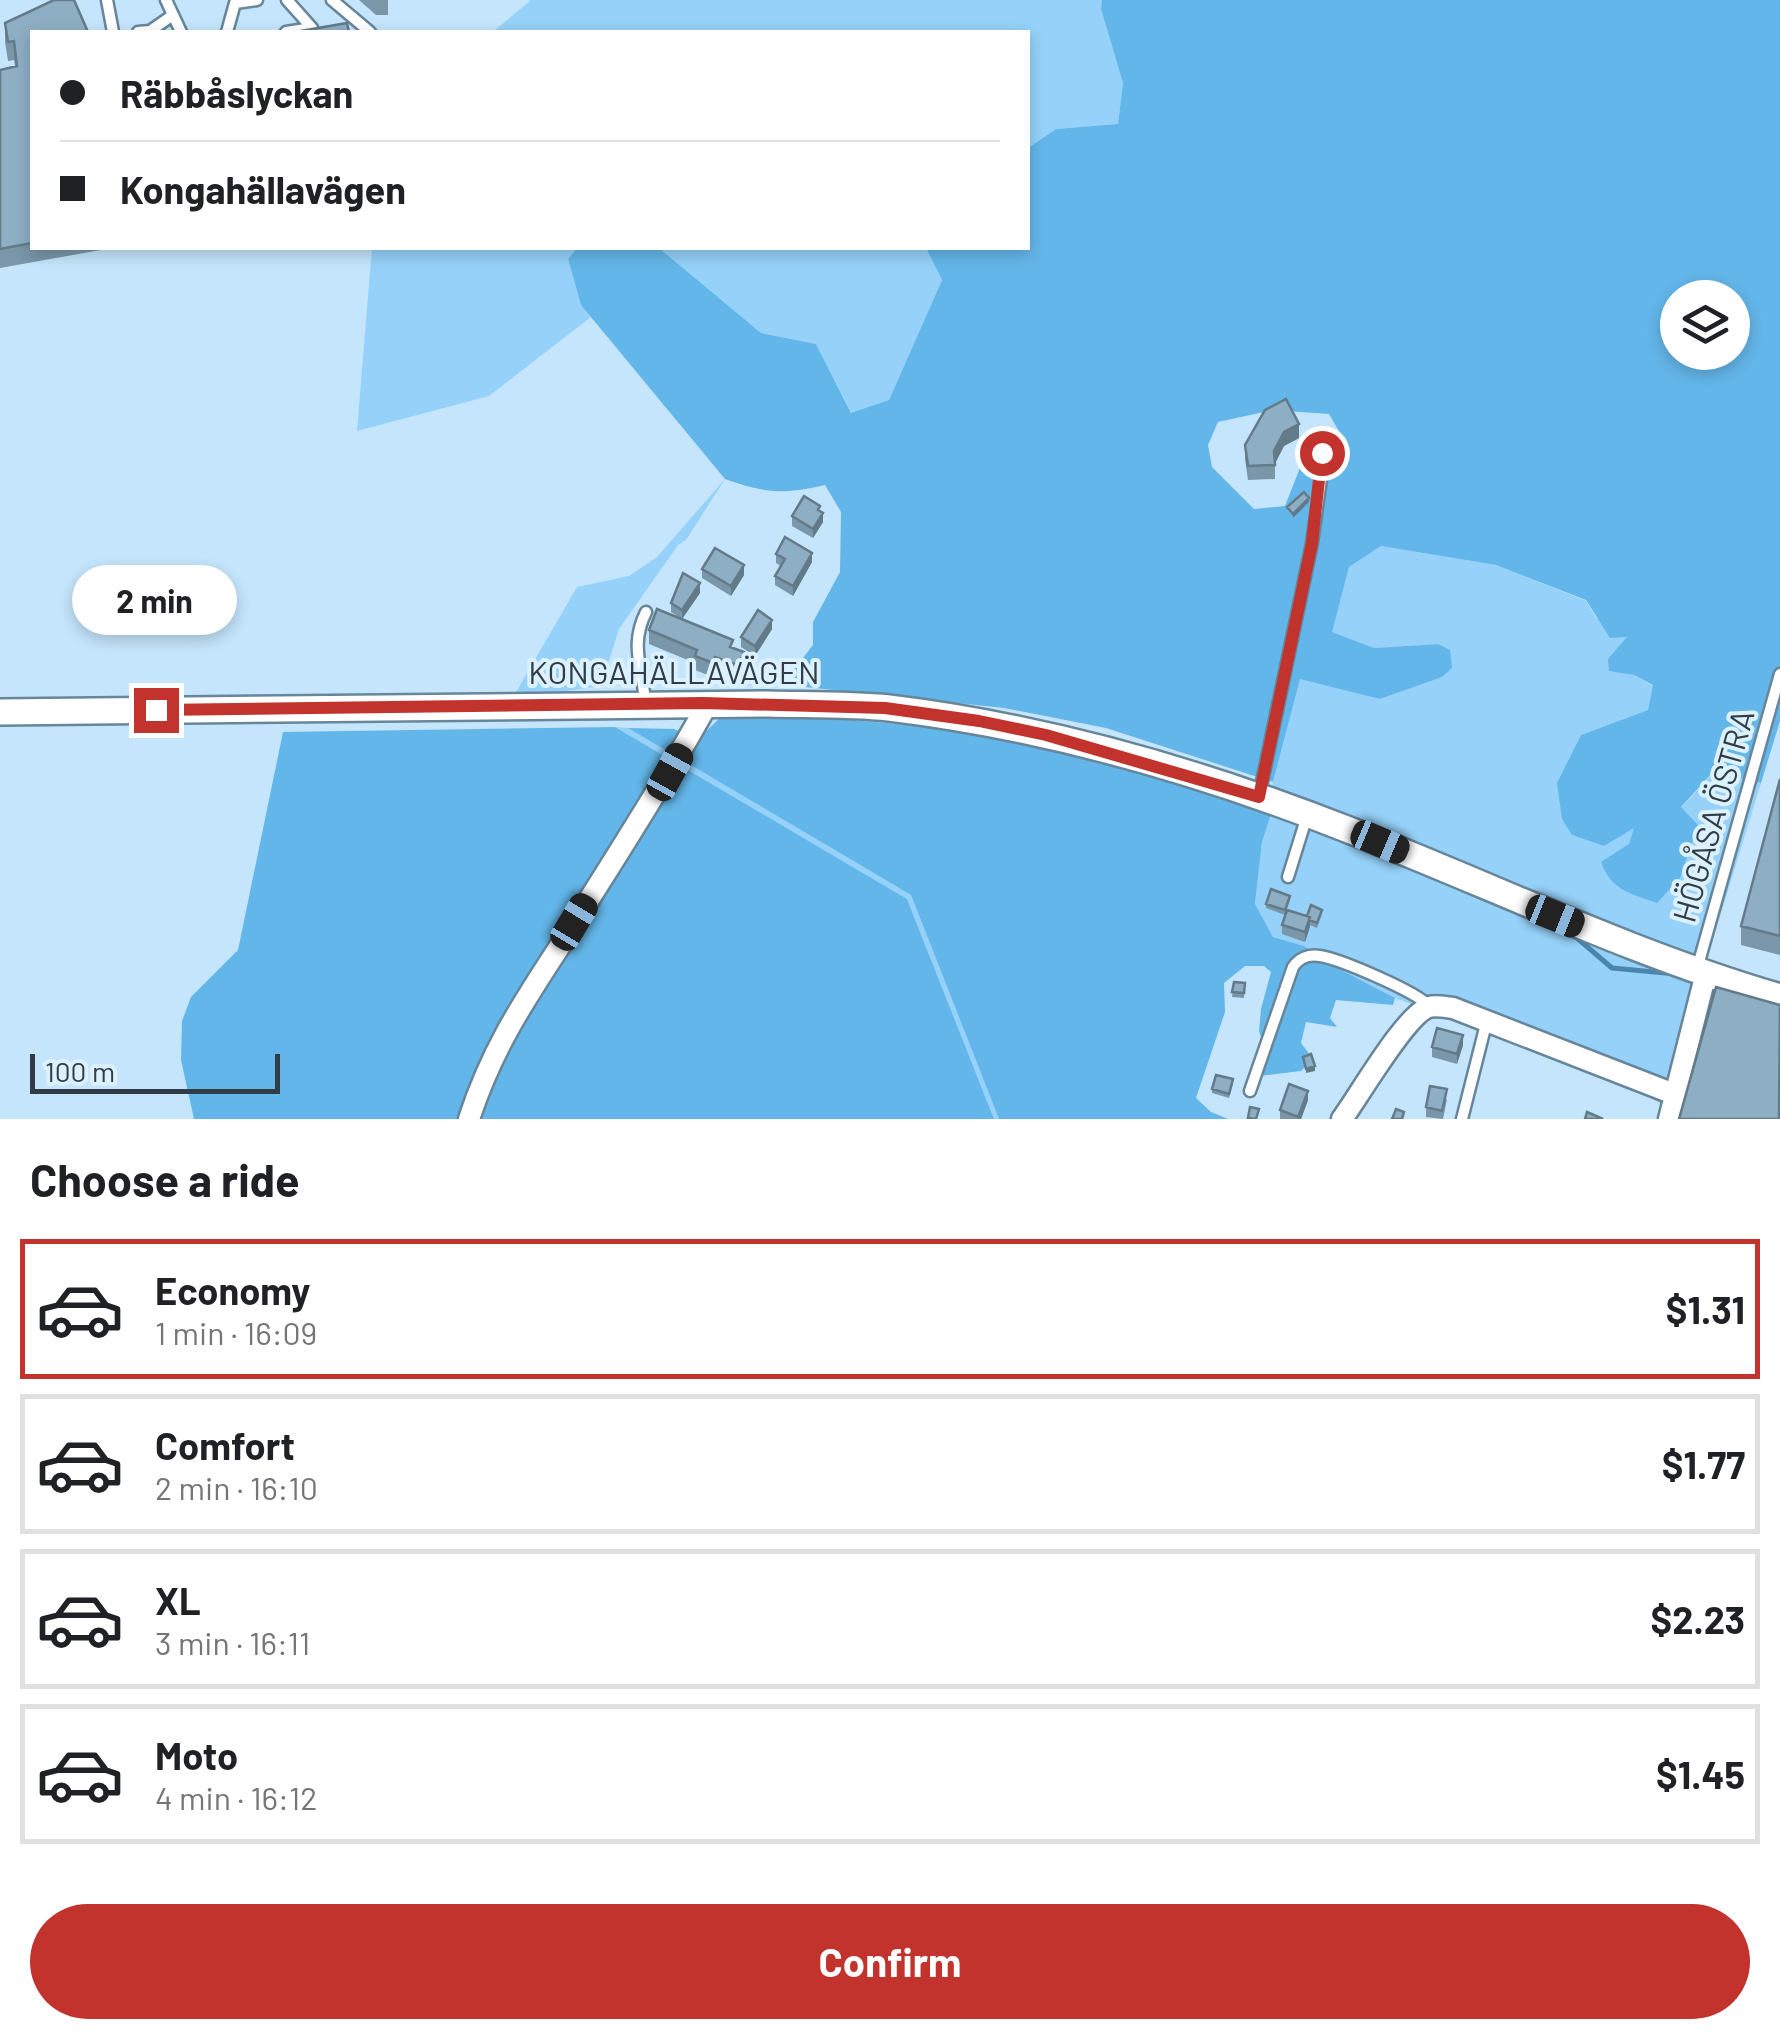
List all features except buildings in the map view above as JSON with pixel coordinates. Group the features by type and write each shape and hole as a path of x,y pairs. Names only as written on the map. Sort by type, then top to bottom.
{"street":[{"name":"KONGAHÄLLAVÄGEN","path":"0,712 703,703 885,708 979,721 1119,754 1259,797 1619,942 1780,997"},
{"path":"469,1119 480,1081 498,1045 604,872 658,795 703,712 703,703"},
{"path":"1669,1119 1701,972"},
{"path":"1342,1119 1412,1018 1429,1007 1452,1008 1674,1094"}],"lane":[{"path":"107,0 113,30"},
{"path":"166,0 179,30"},
{"path":"228,30 236,3 257,0"},
{"path":"287,0 312,28 299,30"},
{"path":"332,0 368,30"},
{"path":"151,30 172,15"},
{"path":"1259,797 1312,543 1322,472 1318,436"},
{"path":"645,704 636,644 646,612"},
{"name":"HÖGÅSA ÖSTRA","path":"1701,972 1780,674"},
{"path":"1288,877 1308,814"},
{"path":"1250,1091 1293,967 1300,958 1318,955 1333,960 1406,991 1429,1007"},
{"path":"1462,1119 1486,1024"}],"shaded area":[{"path":"531,0 1102,0 1101,9 1123,83 1118,124 1056,129 1030,147 1030,30 495,30"},
{"path":"1102,0 1780,0 1780,721 1761,783 1713,772 1681,807 1698,825 1680,878 1657,903 1616,885 1601,862 1629,844 1634,828 1604,846 1572,835 1562,819 1557,783 1581,735 1648,710 1653,685 1634,675 1609,671 1608,659 1627,637 1610,638 1586,600 1496,565 1381,546 1349,567 1332,632 1374,648 1438,644 1450,650 1452,668 1442,677 1380,699 1300,679 1273,782 1106,728 1004,708 744,684 762,670 796,667 813,645 813,622 840,572 841,512 825,485 774,491 725,479 581,305 568,259 575,250 661,250 761,333 816,344 851,413 889,400 942,280 927,250 1030,250 1030,147 1056,129 1118,124 1123,83 1101,9","holes":["1273,410 1329,414 1340,433 1330,447 1307,450 1285,506 1254,509 1212,467 1208,445 1218,422"]},
{"path":"372,250 575,250 568,259 581,305 591,317 489,396 357,431"},
{"path":"661,250 927,250 942,280 889,400 852,414 816,344 761,333"},
{"path":"725,479 686,540 678,545 619,629 601,686 512,699 577,587 629,576 657,557"},
{"path":"1381,546 1496,565 1586,601 1596,618 1628,637 1634,675 1653,686 1648,710 1581,735 1572,835 1604,846 1635,827 1629,844 1672,890 1686,861 1681,808 1714,772 1761,783 1662,1105 1640,1089 1395,998 1304,946 1273,937 1255,905 1273,782 1300,678 1380,699 1441,677 1452,668 1438,644 1374,648 1331,632 1349,567"},
{"path":"722,716 803,718 964,731 1101,761 1271,814 1262,842 1255,904 1273,937 1304,946 1395,998 1393,1005 1336,1000 1330,1018 1337,1027 1306,1022 1301,1043 1313,1059 1301,1071 1259,1076 1263,1043 1259,1031 1261,1009 1271,972 1264,966 1245,966 1224,983 1225,1012 1196,1098 1211,1112 1228,1119 999,1119 911,895 628,728 674,729 698,739"},
{"path":"615,727 628,728 911,895 999,1119 994,1119 907,899"},
{"path":"615,727 907,899 994,1119 194,1119 181,1060 182,1021 191,997 238,950 283,732"}],"waterway":[{"path":"1561,931 1577,938 1612,968 1676,974"}],"route":[{"path":"156,710 703,703 885,708 1046,735 1259,797 1312,543 1322,453"}]}
